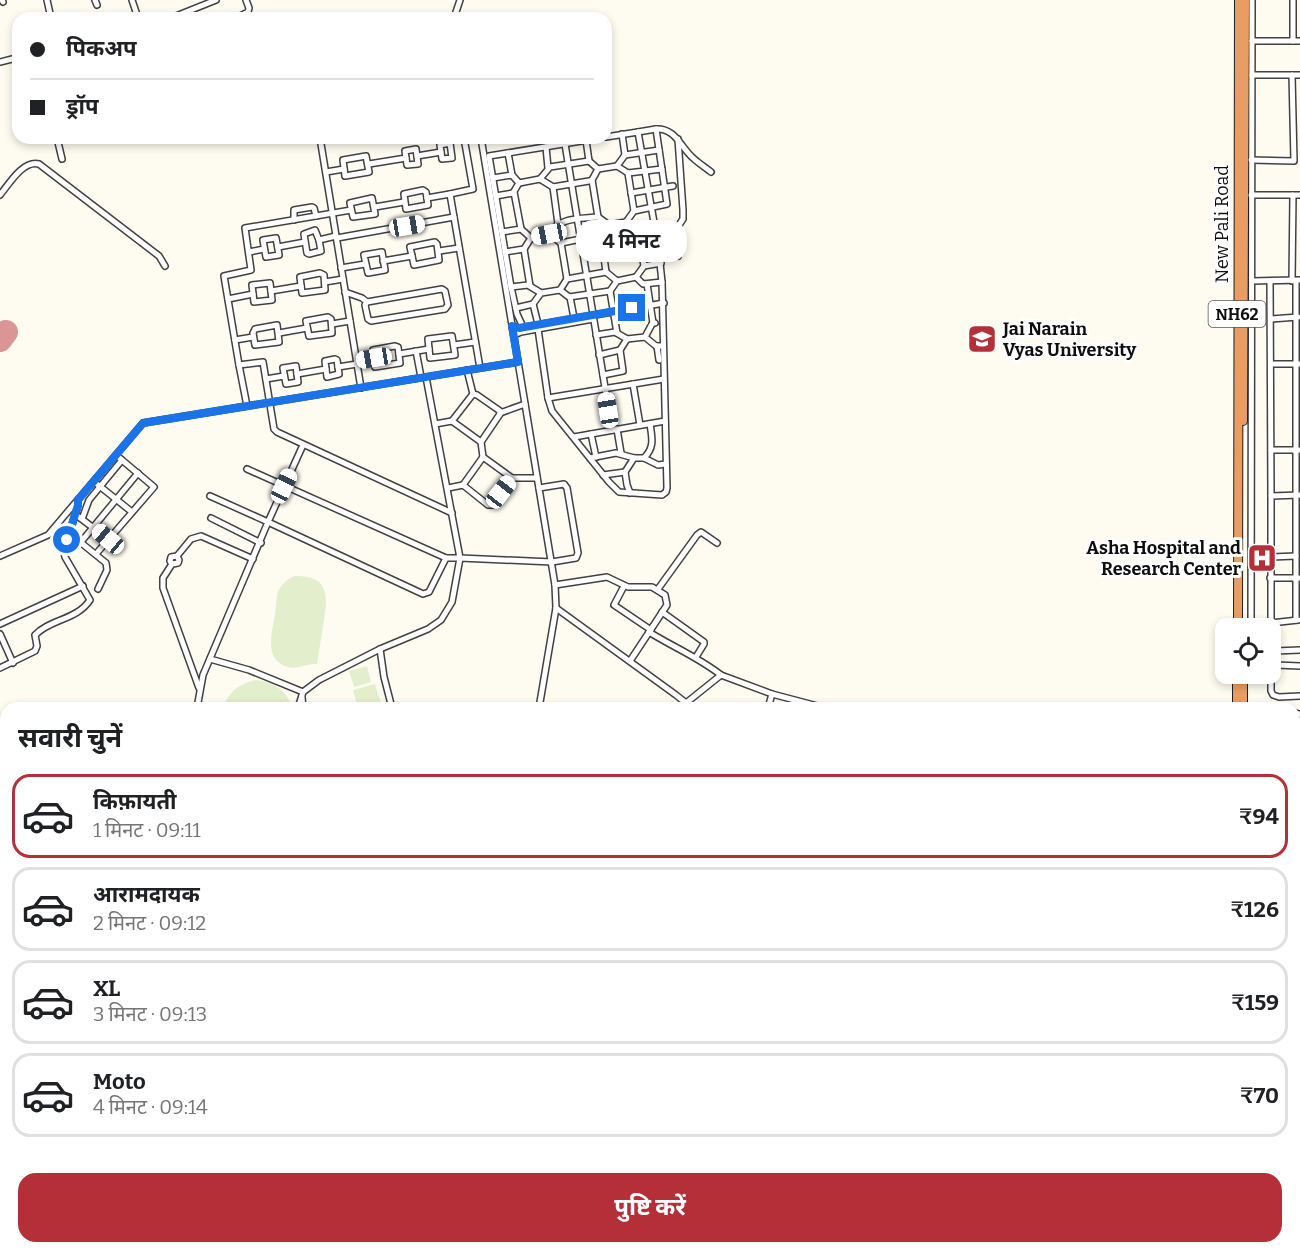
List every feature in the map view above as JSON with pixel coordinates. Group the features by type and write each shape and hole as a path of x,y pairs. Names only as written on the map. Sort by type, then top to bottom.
{"highway":[{"name":"New Pali Road","path":"1238,618 1239,0"},
{"name":"New Pali Road","path":"1243,618 1245,0"},
{"path":"1237,702 1238,684"},
{"path":"1243,684 1243,702"}],"street":[{"path":"186,12 215,0"},
{"path":"1251,618 1252,0"},
{"path":"1293,0 1293,41"},
{"path":"1293,16 1300,16"},
{"path":"1252,41 1300,41"},
{"path":"1252,75 1300,75"},
{"path":"1251,160 1297,161 1292,75"},
{"path":"1292,99 1300,99"},
{"path":"626,222 634,211 667,204 656,129"},
{"path":"612,136 666,129 678,139 691,156 711,172"},
{"path":"638,132 661,263 664,303 659,360"},
{"path":"617,166 625,155 622,134"},
{"path":"678,139 683,210 679,225 678,256"},
{"path":"58,144 62,159"},
{"path":"321,144 361,387"},
{"path":"465,144 473,189"},
{"path":"482,144 555,585 556,608 540,702"},
{"path":"523,327 511,287 489,156 565,144 605,389 621,453"},
{"path":"587,144 589,161 598,169"},
{"path":"369,164 406,158 405,151 416,149 417,156 441,152 442,159 452,158 451,150 466,147"},
{"path":"540,179 548,168 546,147"},
{"path":"625,155 659,150"},
{"path":"508,153 512,175 519,183"},
{"path":"366,156 369,164 367,174 347,177 344,169 342,161 345,159 366,156"},
{"path":"548,168 589,161"},
{"path":"0,195 27,165 39,164 159,256 165,266"},
{"path":"609,225 598,217 591,180 598,169 617,166 628,173 662,169"},
{"path":"326,172 344,169"},
{"path":"628,173 634,211"},
{"path":"492,178 512,175"},
{"path":"519,183 540,179 553,187 591,180"},
{"path":"519,183 514,192 521,229 531,238"},
{"path":"631,193 673,186"},
{"path":"427,198 489,187"},
{"path":"553,187 558,224"},
{"path":"423,190 426,192 428,203 426,206 408,209 404,202 405,193 423,190"},
{"path":"496,196 514,192"},
{"path":"450,194 480,368"},
{"path":"1251,195 1300,195"},
{"path":"1281,622 1298,620 1296,556 1298,537 1298,317 1292,257 1293,195"},
{"path":"372,198 376,213 355,218 351,210 352,202 372,198"},
{"path":"375,207 404,202"},
{"path":"294,220 294,210 312,207 315,208 316,216"},
{"path":"247,406 224,276 251,270 244,228 351,210"},
{"path":"319,240 454,217"},
{"path":"530,286 524,249 531,238 549,234 558,224 598,217"},
{"path":"1292,220 1300,220"},
{"path":"617,281 606,272 601,236 609,225 626,222 638,230 655,228"},
{"path":"502,232 521,229"},
{"path":"638,230 644,266"},
{"path":"315,231 319,240 321,251 307,253 305,233 315,231"},
{"path":"549,234 561,243 567,279 560,290"},
{"path":"561,243 601,236"},
{"path":"276,238 279,255 266,257 264,249 263,240 276,238"},
{"path":"278,247 305,242"},
{"path":"435,242 439,251 439,260 416,265 413,264 412,256 410,247 412,246 435,242"},
{"path":"658,245 673,242"},
{"path":"439,251 459,248"},
{"path":"249,252 264,249"},
{"path":"505,252 524,249"},
{"path":"380,252 384,271 368,273 365,264 364,255 380,252"},
{"path":"383,261 412,256"},
{"path":"1292,257 1300,257"},
{"path":"617,333 610,291 617,281 636,277 644,266 661,263"},
{"path":"341,268 365,264"},
{"path":"567,279 606,272"},
{"path":"323,274 326,287 323,291 303,294 301,286 300,277 323,274"},
{"path":"636,277 643,284 662,282"},
{"path":"325,282 343,279"},
{"path":"1252,281 1296,281"},
{"path":"1270,281 1271,618"},
{"path":"270,282 272,300 254,302 253,294 252,285 270,282"},
{"path":"511,287 526,284 541,293 560,290 570,297 610,291"},
{"path":"645,337 653,323 647,284"},
{"path":"271,291 301,286"},
{"path":"345,292 367,302 442,289 445,291 447,305 445,309 371,321 368,319 365,305 367,302"},
{"path":"516,308 533,304 541,293"},
{"path":"228,299 253,294"},
{"path":"570,297 574,318"},
{"path":"512,326 538,327 664,303"},
{"path":"533,304 552,411 619,492 657,496 666,492 664,379 660,346"},
{"path":"328,317 332,324 331,334 309,336 308,320 328,317"},
{"path":"514,335 574,318 593,317"},
{"path":"1271,319 1298,317"},
{"path":"332,324 350,321"},
{"path":"653,323 663,322"},
{"path":"274,325 278,326 279,333 280,341 276,344 256,346 253,337 256,328 274,325"},
{"path":"279,333 307,328"},
{"path":"596,335 617,333 627,339 645,337 660,346"},
{"path":"452,336 454,356 431,358 429,349 427,341 430,338 452,336"},
{"path":"235,340 253,337"},
{"path":"603,375 623,371 620,350 627,339"},
{"path":"454,345 475,342"},
{"path":"398,347 399,365 377,368 374,358 374,350 398,347"},
{"path":"399,354 429,349"},
{"path":"599,355 620,350"},
{"path":"300,702 303,694 319,680 380,649 428,629 441,620 452,602 460,558 435,424 416,351"},
{"path":"297,374 326,369 325,362 335,359 338,367 374,358"},
{"path":"239,364 263,362 275,431 303,446 452,513"},
{"path":"0,556 48,535 143,423 518,362"},
{"path":"1271,364 1298,364"},
{"path":"296,366 297,374 298,382 286,384 283,368 296,366"},
{"path":"467,370 473,394"},
{"path":"266,379 284,376"},
{"path":"548,398 664,379"},
{"path":"633,384 640,425"},
{"path":"435,424 452,421 473,394"},
{"path":"473,394 477,394 500,413"},
{"path":"463,486 483,457 481,442 500,413 525,404"},
{"path":"452,421 481,442"},
{"path":"574,437 665,421"},
{"path":"644,458 653,445 650,424"},
{"path":"591,434 593,458"},
{"path":"198,702 203,675 303,446"},
{"path":"1271,450 1298,450"},
{"path":"593,458 621,453 634,458 644,458 656,464 666,464"},
{"path":"96,554 154,487 116,455"},
{"path":"483,457 512,478 537,478"},
{"path":"630,493 625,472 634,458"},
{"path":"82,519 89,500 122,460"},
{"path":"247,469 446,558 552,562 576,558 578,553 575,528 567,488 564,484 539,488"},
{"path":"603,475 625,472"},
{"path":"81,542 138,473"},
{"path":"448,488 463,486 488,505 492,505 512,478"},
{"path":"94,481 132,512"},
{"path":"1271,496 1298,495"},
{"path":"210,496 423,594 429,592 446,558"},
{"path":"0,668 35,651 37,646 35,635 39,630 72,616 90,600 65,557 78,500"},
{"path":"75,514 108,539"},
{"path":"211,518 261,543"},
{"path":"658,589 697,535 701,532 717,543"},
{"path":"69,533 106,563 107,566 98,589"},
{"path":"200,690 163,588 163,578 172,564 171,557 177,556 190,539 201,536 254,560"},
{"path":"1271,557 1296,556"},
{"path":"555,585 607,577 624,586 658,589 667,598 667,604 630,661"},
{"path":"1270,578 1298,578"},
{"path":"0,624 83,586"},
{"path":"624,586 614,605 673,647 696,657 721,675 772,694 802,702"},
{"path":"556,608 682,702"},
{"path":"662,612 704,642 696,657"},
{"path":"0,634 13,663"},
{"path":"380,649 390,702"},
{"path":"1281,652 1300,650"},
{"path":"210,659 249,670 303,694"},
{"path":"1281,665 1300,666"},
{"path":"690,702 721,675"},
{"path":"1271,684 1273,695 1300,696"},
{"path":"303,694 303,702"},
{"path":"770,702 772,694"}],"green space":[{"path":"294,576 315,579 321,584 326,606 317,664 293,668 278,662 274,657 271,636 278,592 284,582"},
{"path":"367,666 371,682 354,687 349,671"},
{"path":"256,680 268,683 283,692 290,702 226,702 235,689"},
{"path":"375,684 381,702 356,702 353,690"}],"taxiway":[{"path":"0,331 4,334"}],"runway":[{"path":"0,340 6,332"}],"place":[{"name":"Jai Narain Vyas University","path":"982,339"},
{"name":"Asha Hospital and Research Center","path":"1262,558"}],"route":[{"path":"67,540 78,500 143,423 518,362 512,326 519,328 632,308"}]}
